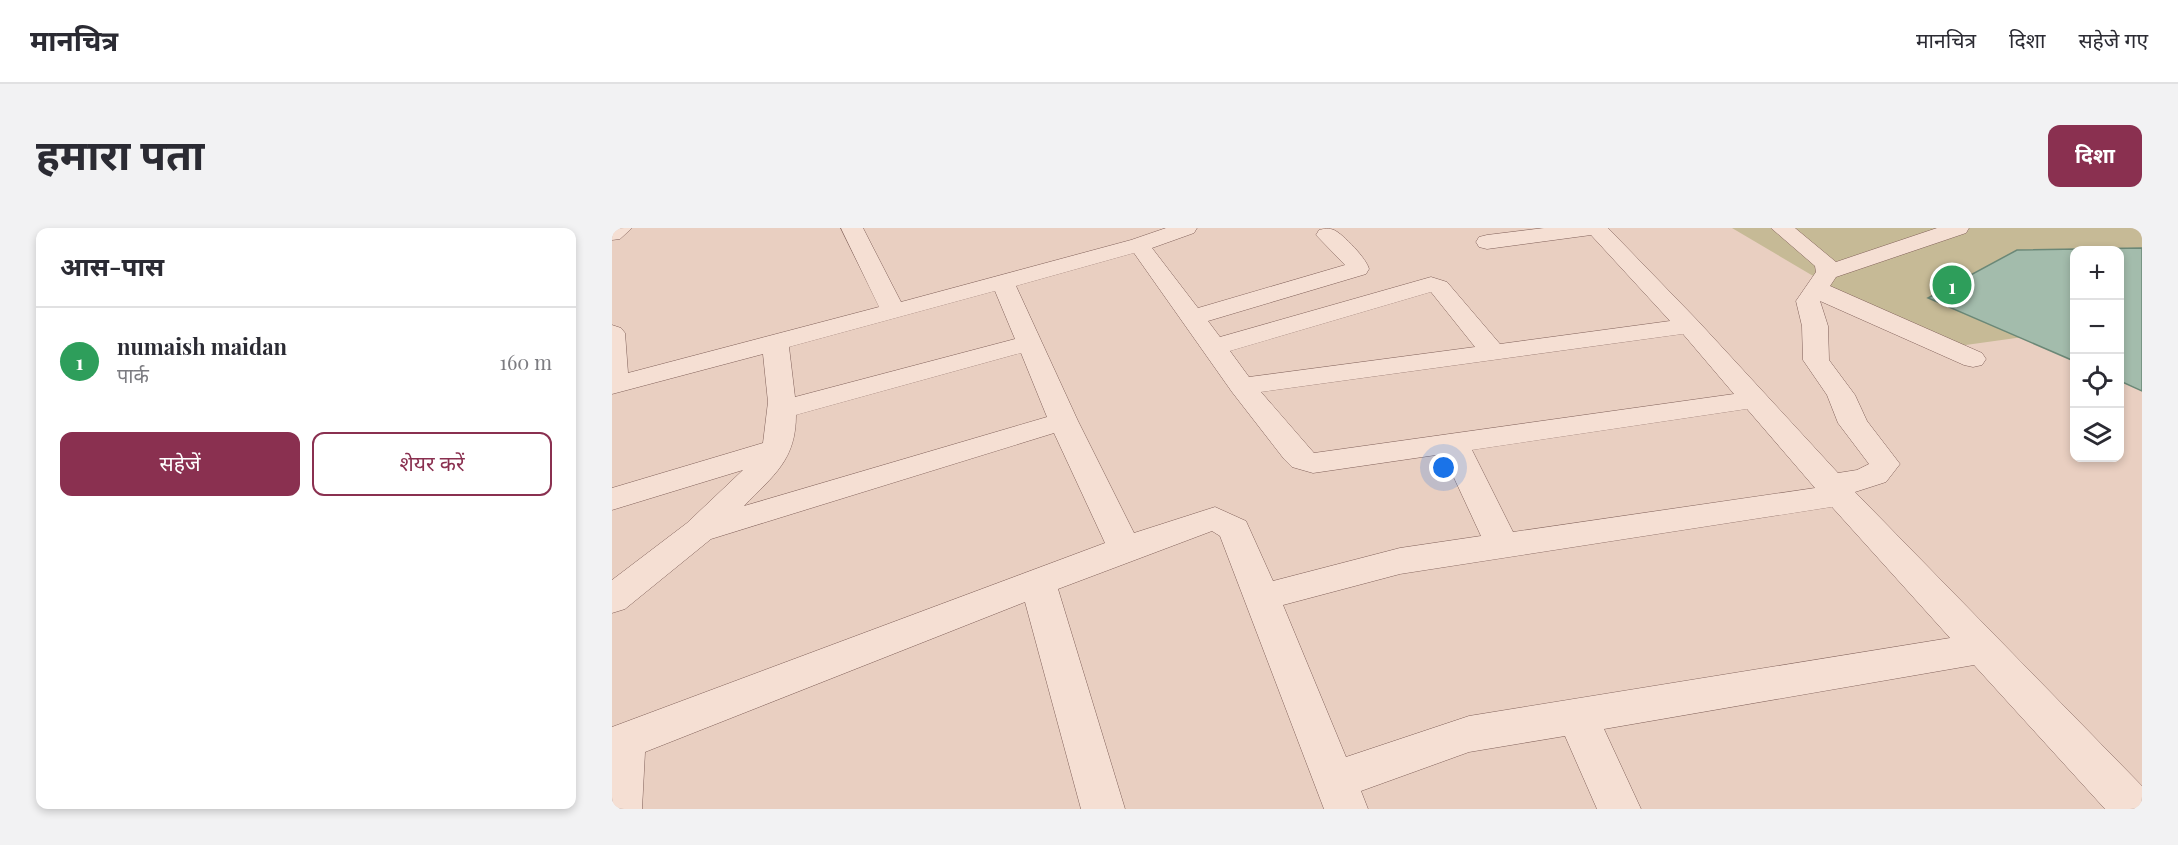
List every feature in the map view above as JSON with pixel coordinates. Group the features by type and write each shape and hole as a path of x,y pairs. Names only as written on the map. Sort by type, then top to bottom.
{"street":[{"path":"612,234 621,228"},
{"path":"852,228 893,310"},
{"path":"612,333 613,386 1139,245 1186,228"},
{"path":"1487,242 1594,228 1689,326 1835,490 2134,809"},
{"path":"1262,598 1390,564 1835,490 1882,471 1885,464 1853,423 1841,395 1816,360 1815,326 1808,305 1823,280 1825,263 1782,228"},
{"path":"1823,280 1958,228"},
{"path":"1192,318 1358,269 1357,264 1327,235"},
{"path":"1139,245 1242,386 1295,452 1304,460 1312,463 1753,400"},
{"path":"1823,280 1848,305 1928,337 1973,359"},
{"path":"1004,282 1063,421 1125,549"},
{"path":"1214,347 1431,284 1439,287 1493,352"},
{"path":"1242,386 1689,326"},
{"path":"613,597 699,531 759,475 778,449 781,410 775,341"},
{"path":"781,410 1029,343"},
{"path":"699,531 1063,421"},
{"path":"1453,442 1502,545"},
{"path":"612,499 778,449"},
{"path":"620,809 618,744 1125,549 1215,518 1224,521 1234,529 1340,795 1469,734 1983,648"},
{"path":"1038,583 1103,809"},
{"path":"1577,716 1619,809"}],"shaded area":[{"path":"1732,228 2142,228 2142,320 2124,263 2124,246 2070,246 2070,331 1937,349"},
{"path":"2124,248 2142,248 2142,391 2124,383"},
{"path":"2070,249 2070,359 1928,298 2017,250"}],"place":[{"name":"numaish maidan","path":"1952,285"}]}
